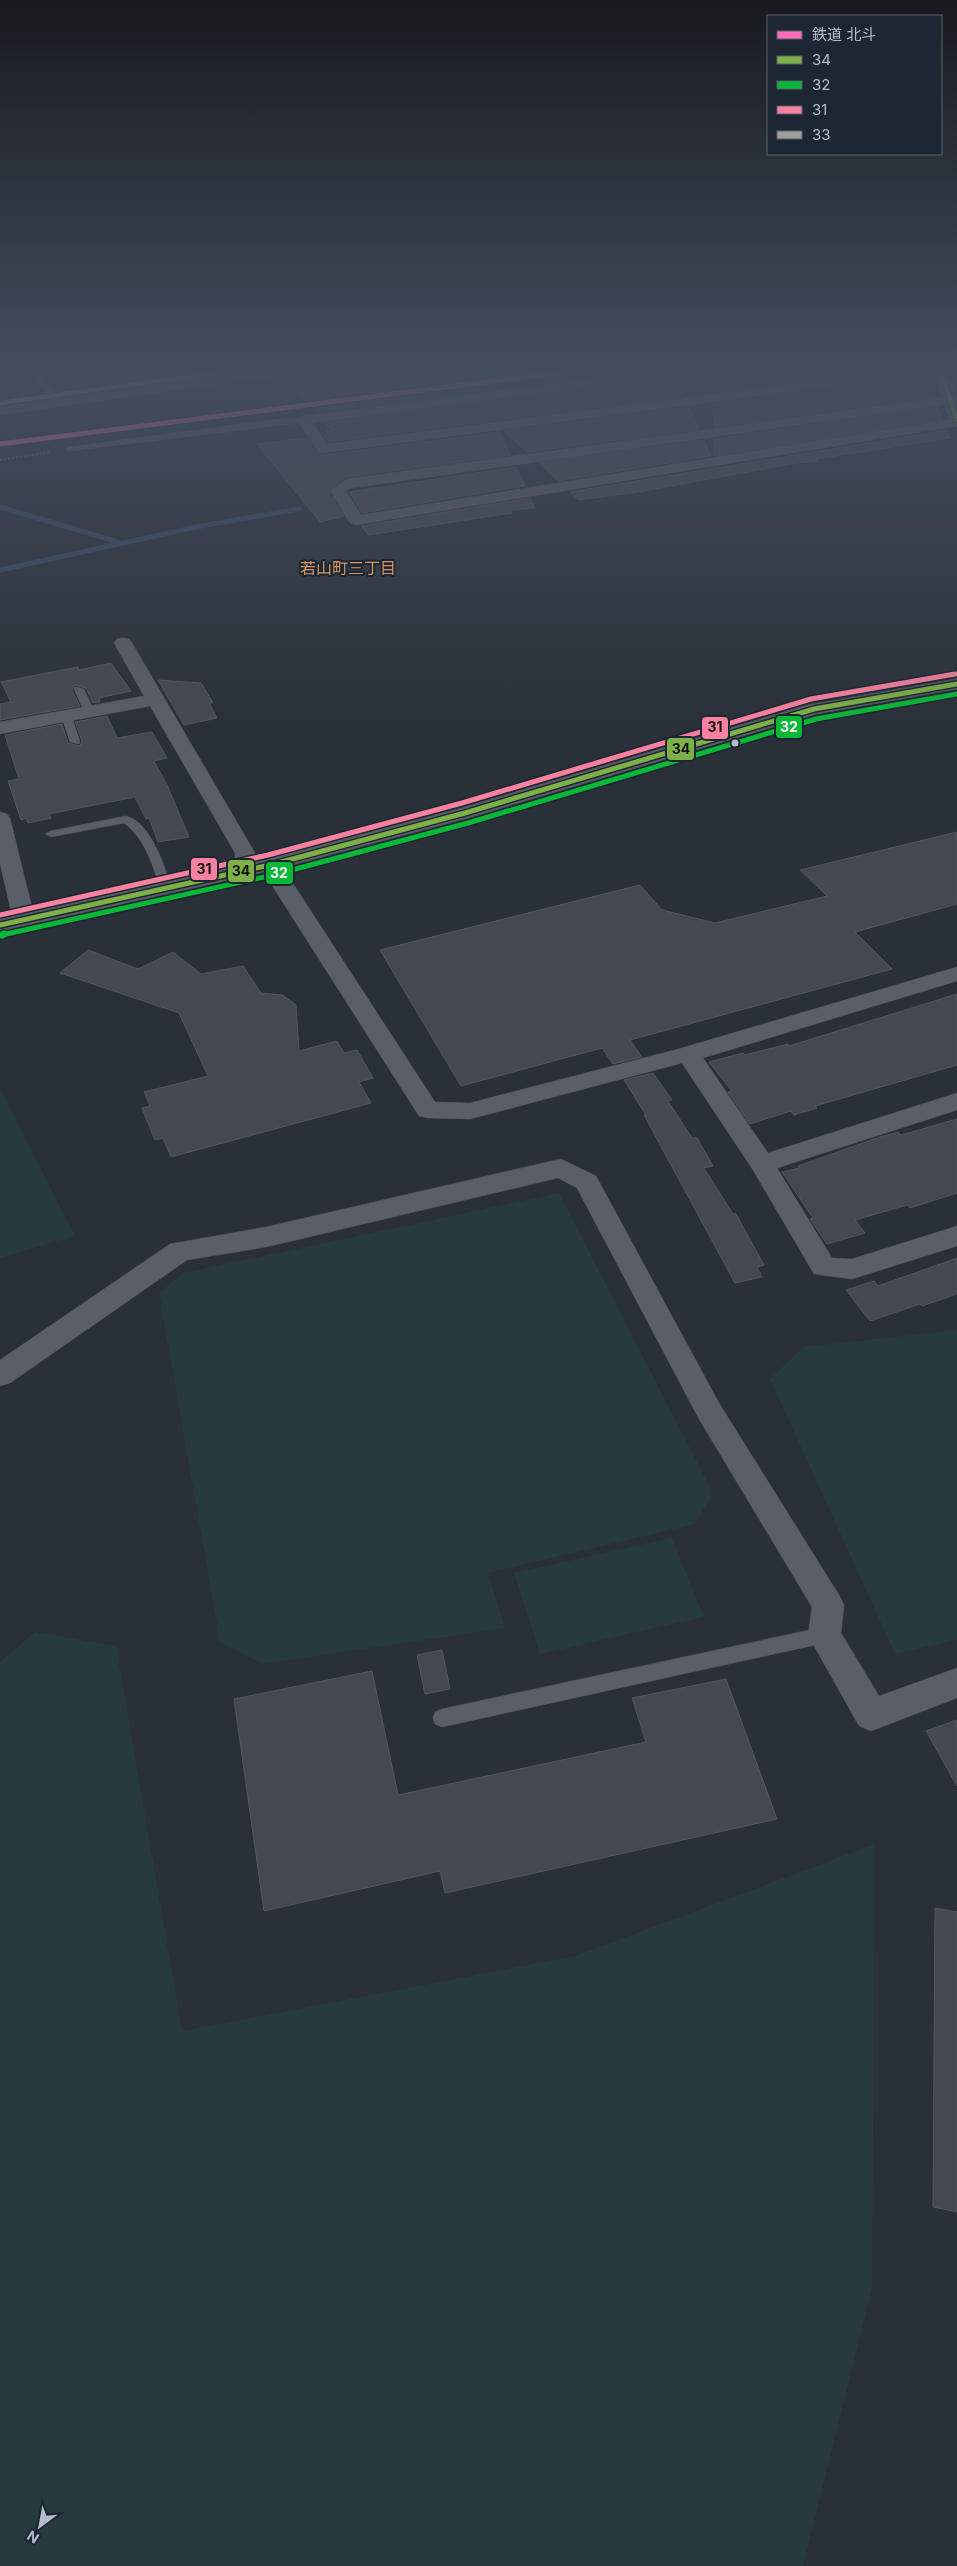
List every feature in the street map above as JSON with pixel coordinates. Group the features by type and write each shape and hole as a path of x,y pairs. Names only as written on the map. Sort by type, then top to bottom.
{"main road":[{"path":"0,925 270,865 465,813 814,709 957,684"}],"street":[{"path":"343,487 338,490 356,520 559,487"},
{"path":"123,644 245,853 246,871"},
{"path":"0,728 155,699"},
{"path":"0,821 24,920"},
{"path":"270,865 428,1110 470,1111 688,1054 957,974"},
{"path":"688,1054 762,1164 824,1267 852,1269 957,1236"},
{"path":"762,1164 957,1101"},
{"path":"0,1374 180,1251 266,1237 561,1168 587,1182 710,1411 828,1605 824,1635 871,1715 957,1683"}],"lane":[{"path":"79,688 89,711"},
{"path":"66,715 75,742"},
{"path":"51,834 126,819 138,826 161,871 166,889"},
{"path":"442,1718 824,1635"}],"green space":[{"path":"0,1088 75,1236 0,1258"},
{"path":"559,1193 713,1493 695,1524 488,1573 505,1628 262,1664 220,1642 159,1293 183,1273"},
{"path":"957,1330 957,1640 895,1654 770,1379 803,1347"},
{"path":"672,1538 704,1617 540,1654 514,1573"},
{"path":"35,1632 116,1646 182,2031 575,1956 875,1844 872,2289 803,2566 0,2566 0,1662"}],"building":[{"path":"292,487 333,487 328,490 344,516 320,522"},
{"path":"384,487 520,487 362,513 349,492"},
{"path":"602,487 667,487 579,500 570,492"},
{"path":"530,498 535,508 510,510 512,513 368,535 361,526"},
{"path":"111,663 131,691 99,698 100,702 93,703 86,688 74,685 72,690 80,706 0,720 0,704 11,702 1,682 78,667 79,670"},
{"path":"158,680 201,683 213,703 209,703 217,718 184,725"},
{"path":"107,716 117,738 152,732 167,758 154,761 167,785 189,837 158,842 149,818 146,819 135,797 49,814 51,818 28,823 26,818 21,820 8,781 19,779 5,735 62,724 68,743 80,746 82,741 75,722"},
{"path":"957,832 957,904 855,932 892,969 630,1040 642,1057 613,1064 602,1048 461,1086 380,950 640,885 662,910 715,923 827,896 800,870"},
{"path":"88,950 138,969 173,952 201,974 243,966 261,993 282,995 296,1005 299,1051 337,1041 344,1053 357,1050 373,1078 359,1082 371,1103 171,1157 163,1138 155,1140 142,1108 150,1106 144,1092 208,1076 179,1013 60,973"},
{"path":"957,994 957,1065 815,1106 817,1108 794,1115 791,1111 750,1124 728,1092 732,1091 709,1062 788,1044 789,1046"},
{"path":"653,1073 672,1100 668,1101 692,1138 697,1138 713,1166 704,1168 733,1214 736,1214 764,1265 757,1267 762,1277 735,1283 644,1115 646,1115 624,1080"},
{"path":"957,1119 957,1193 910,1208 907,1205 855,1220 865,1233 827,1244 810,1219 813,1218 782,1172 799,1168 798,1166 877,1138 898,1132 901,1135"},
{"path":"957,1258 957,1294 870,1321 846,1290 874,1281 878,1286"},
{"path":"442,1650 450,1689 425,1694 417,1655"},
{"path":"372,1671 398,1795 646,1742 632,1698 726,1679 777,1819 445,1893 440,1871 264,1911 234,1699"},
{"path":"957,1720 957,1786 926,1731"},
{"path":"935,1908 957,1912 957,2212 933,2207"}],"waterway":[{"path":"0,507 118,542"},
{"path":"0,570 201,526 299,509"}],"transit line":[{"name":"31","path":"0,915 268,855 462,803 811,699 955,674"},
{"name":"34","path":"0,925 270,865 465,813 814,709 957,684"},
{"name":"32","path":"2,935 273,875 468,823 816,719 957,694"}],"district":[{"name":"若山町三丁目","path":"348,568"}]}
